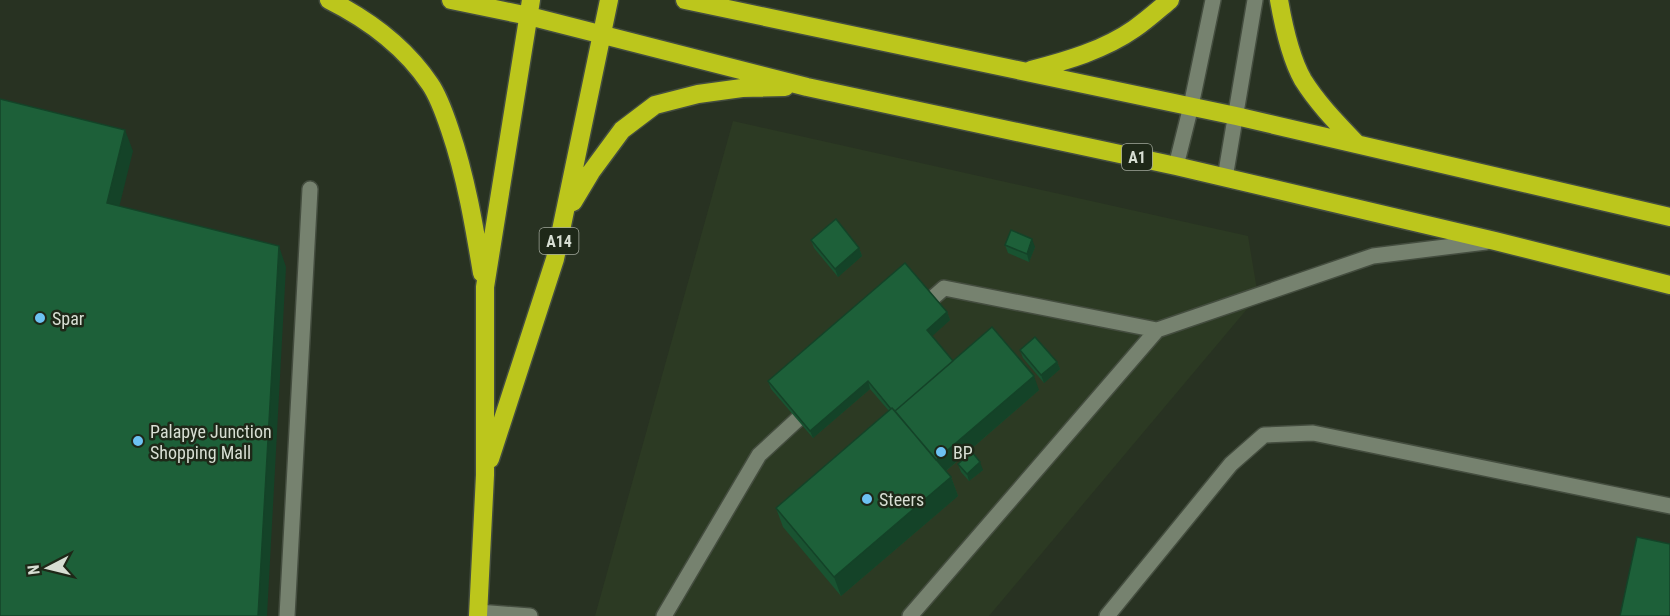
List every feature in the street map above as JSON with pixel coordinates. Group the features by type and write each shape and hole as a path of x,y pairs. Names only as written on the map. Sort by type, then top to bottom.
{"highway":[{"path":"329,0 375,27 413,62 432,86 459,155 485,286"},
{"name":"A1","path":"451,0 530,8 603,34 807,87 1176,166 1670,285"},
{"name":"A14","path":"485,475 555,259 609,0"},
{"path":"685,0 1191,106 1670,217"},
{"path":"1026,71 1066,60 1116,40 1170,0"},
{"path":"1279,0 1283,25 1302,78 1327,113 1357,144"},
{"name":"A14","path":"478,614 485,475 485,286 530,8"},
{"path":"565,216 591,172 622,129 655,105 698,94 742,88 807,87"}],"street":[{"path":"1176,166 1213,0"},
{"path":"1226,178 1255,0"},
{"path":"287,616 310,189"},
{"path":"909,319 944,288 1157,330 1373,256 1495,241"},
{"path":"910,616 1157,330"},
{"path":"664,616 759,454 820,399"},
{"path":"1107,616 1231,464 1264,435 1313,433 1670,506"},
{"path":"478,614 530,616"}],"shaded area":[{"path":"733,121 1248,236 1258,296 989,616 595,616"}],"building":[{"name":"Palapye Junction Shopping Mall","path":"0,99 125,130 107,203 279,246 258,616 0,616"},
{"path":"836,219 859,248 835,269 811,240"},
{"path":"1011,230 1032,239 1027,254 1005,245"},
{"path":"905,263 947,312 927,330 953,361 895,411 868,381 810,431 768,381"},
{"path":"992,327 1034,376 936,460 895,411"},
{"path":"1035,337 1057,362 1041,375 1020,350"},
{"path":"892,408 951,477 834,577 776,508"},
{"path":"972,452 980,462 967,474 958,464"},
{"path":"1637,537 1670,544 1670,616 1620,616"}],"place":[{"name":"Spar","path":"40,318"},
{"name":"Palapye Junction Shopping Mall","path":"138,441"},
{"name":"BP","path":"941,452"},
{"name":"Steers","path":"867,499"}]}
